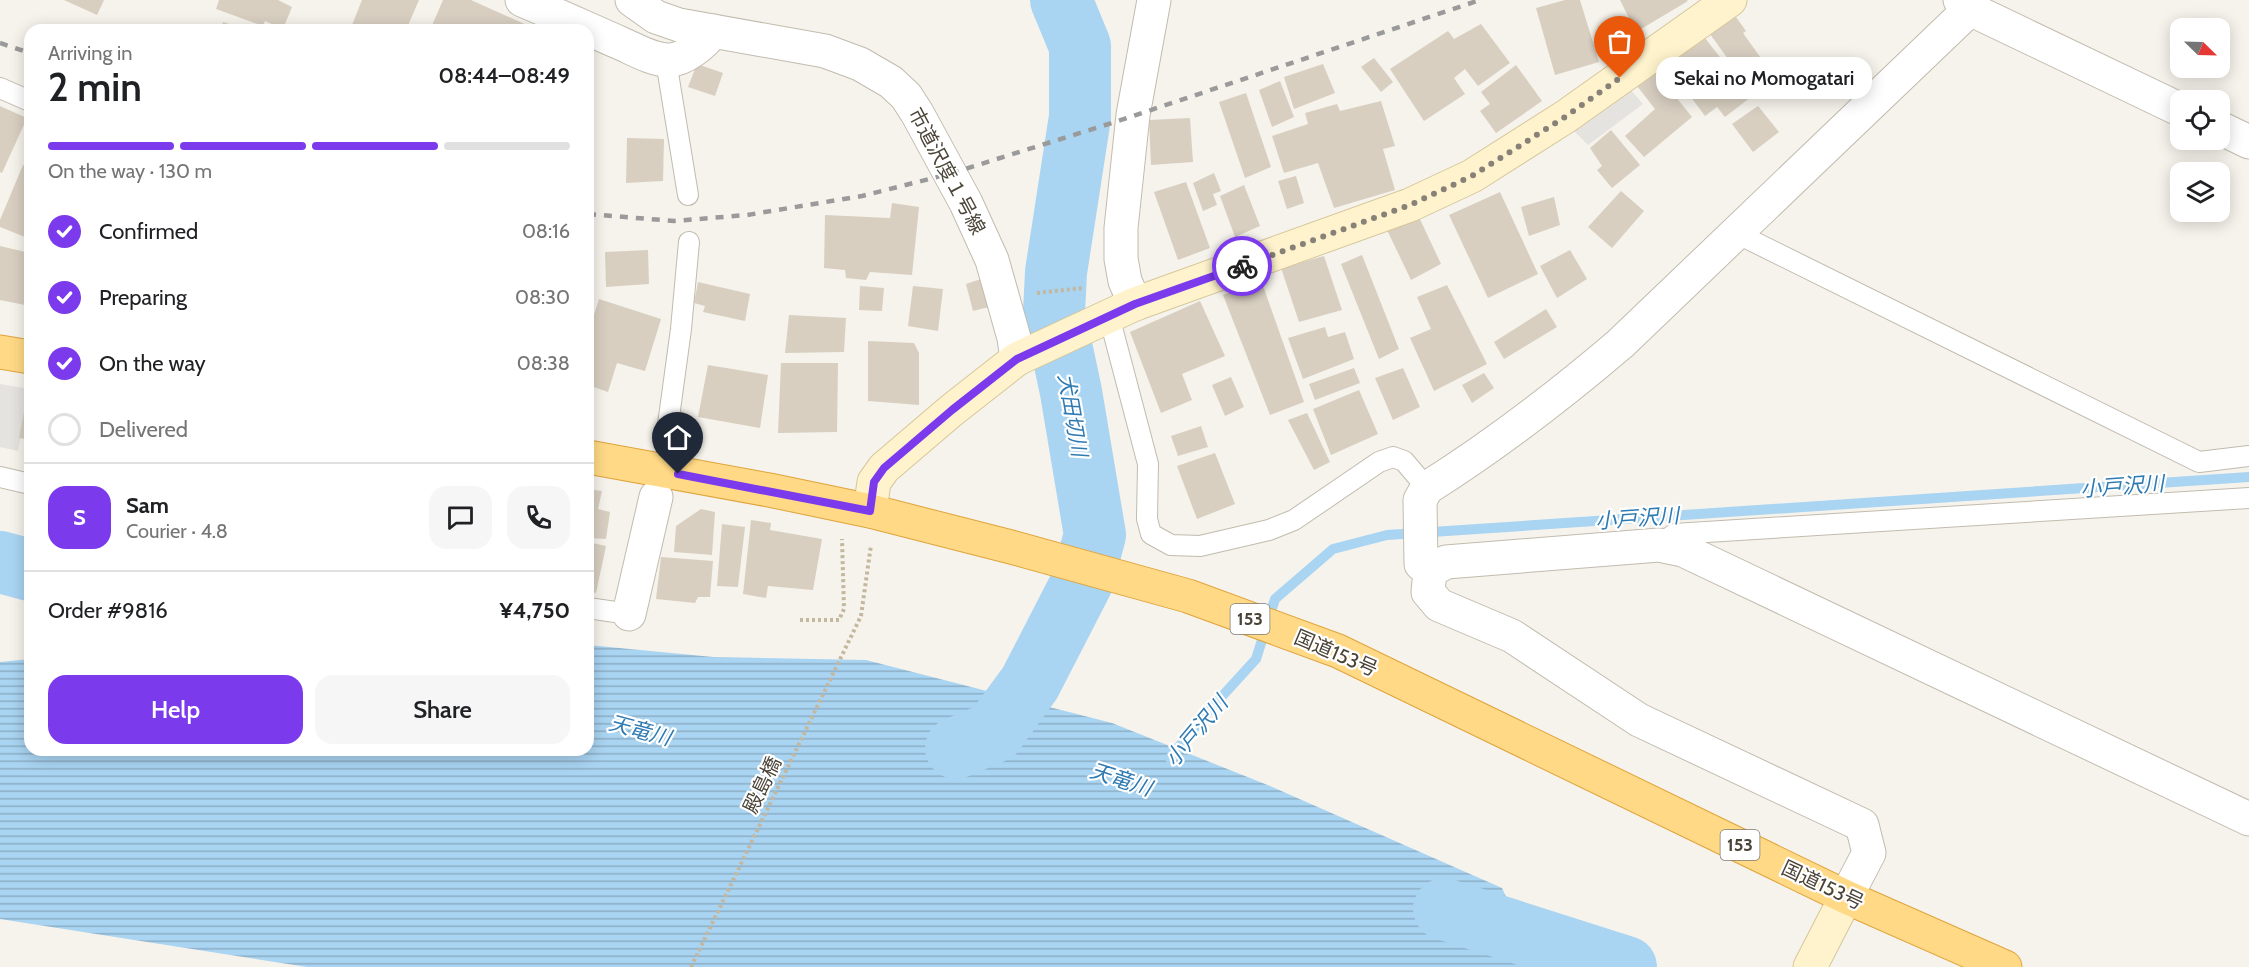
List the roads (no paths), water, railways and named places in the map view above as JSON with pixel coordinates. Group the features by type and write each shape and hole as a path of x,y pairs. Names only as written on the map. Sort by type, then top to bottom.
{"highway":[{"path":"0,352 24,356"},
{"name":"国道153号","path":"594,458 871,526 1011,547 1210,604 1338,651 1846,897 2005,967"}],"main road":[{"path":"871,526 874,482 884,468 952,410 1024,356 1114,313 1410,205 1472,176 1565,117 1730,0"},
{"path":"1810,967 1846,897"}],"street":[{"path":"522,0 577,24"},
{"name":"市道沢度１号線","path":"632,0 656,17 679,25 825,51 860,64 891,82 906,96 917,113 966,202 992,260 1014,338 1024,356"},
{"path":"1114,313 1125,281 1121,228 1133,115 1154,0"},
{"path":"1846,897 1869,853 1862,825 1639,720 1512,636 1439,605 1428,592 1423,503 1506,434 1566,390 1620,344 1736,233 1965,4 2170,105"},
{"path":"594,31 666,61 686,54 713,31"},
{"path":"2230,133 2249,142"},
{"path":"629,614 656,497"},
{"path":"1425,562 1659,545 1683,550 2249,819"}],"lane":[{"path":"666,61 688,195"},
{"path":"0,88 24,98"},
{"path":"1736,233 2199,462 2249,456"},
{"path":"666,439 682,323 689,242"},
{"path":"1114,313 1148,464 1147,519 1151,534 1171,545 1200,546 1269,530 1294,520 1379,462 1393,457 1404,460 1423,503"},
{"path":"0,477 24,483"},
{"path":"1659,545 1674,534 2249,498"},
{"path":"594,609 629,614"}],"water":[{"path":"594,646 713,657 866,660 1112,723 1270,786 1502,888 1539,967 307,967 0,919 0,662 24,660 24,756 594,756"}],"waterway":[{"name":"犬田切川","path":"956,748 994,732 1030,683 1082,582 1095,535 1071,392 1054,312 1056,272 1080,117 1080,46 1061,0"},
{"name":"小戸沢川","path":"1170,758 1256,659 1275,599 1333,549 1387,535 2249,477"},
{"name":"天竜川","path":"0,562 24,568"},
{"name":"天竜川","path":"1444,909 1626,967"}],"railway":[{"path":"594,214 674,221 747,215 862,196 949,174 1115,122 1480,0"},
{"path":"0,43 24,51"}],"place":[{"name":"Sekai no Momogatari","path":"1620,78"}]}
